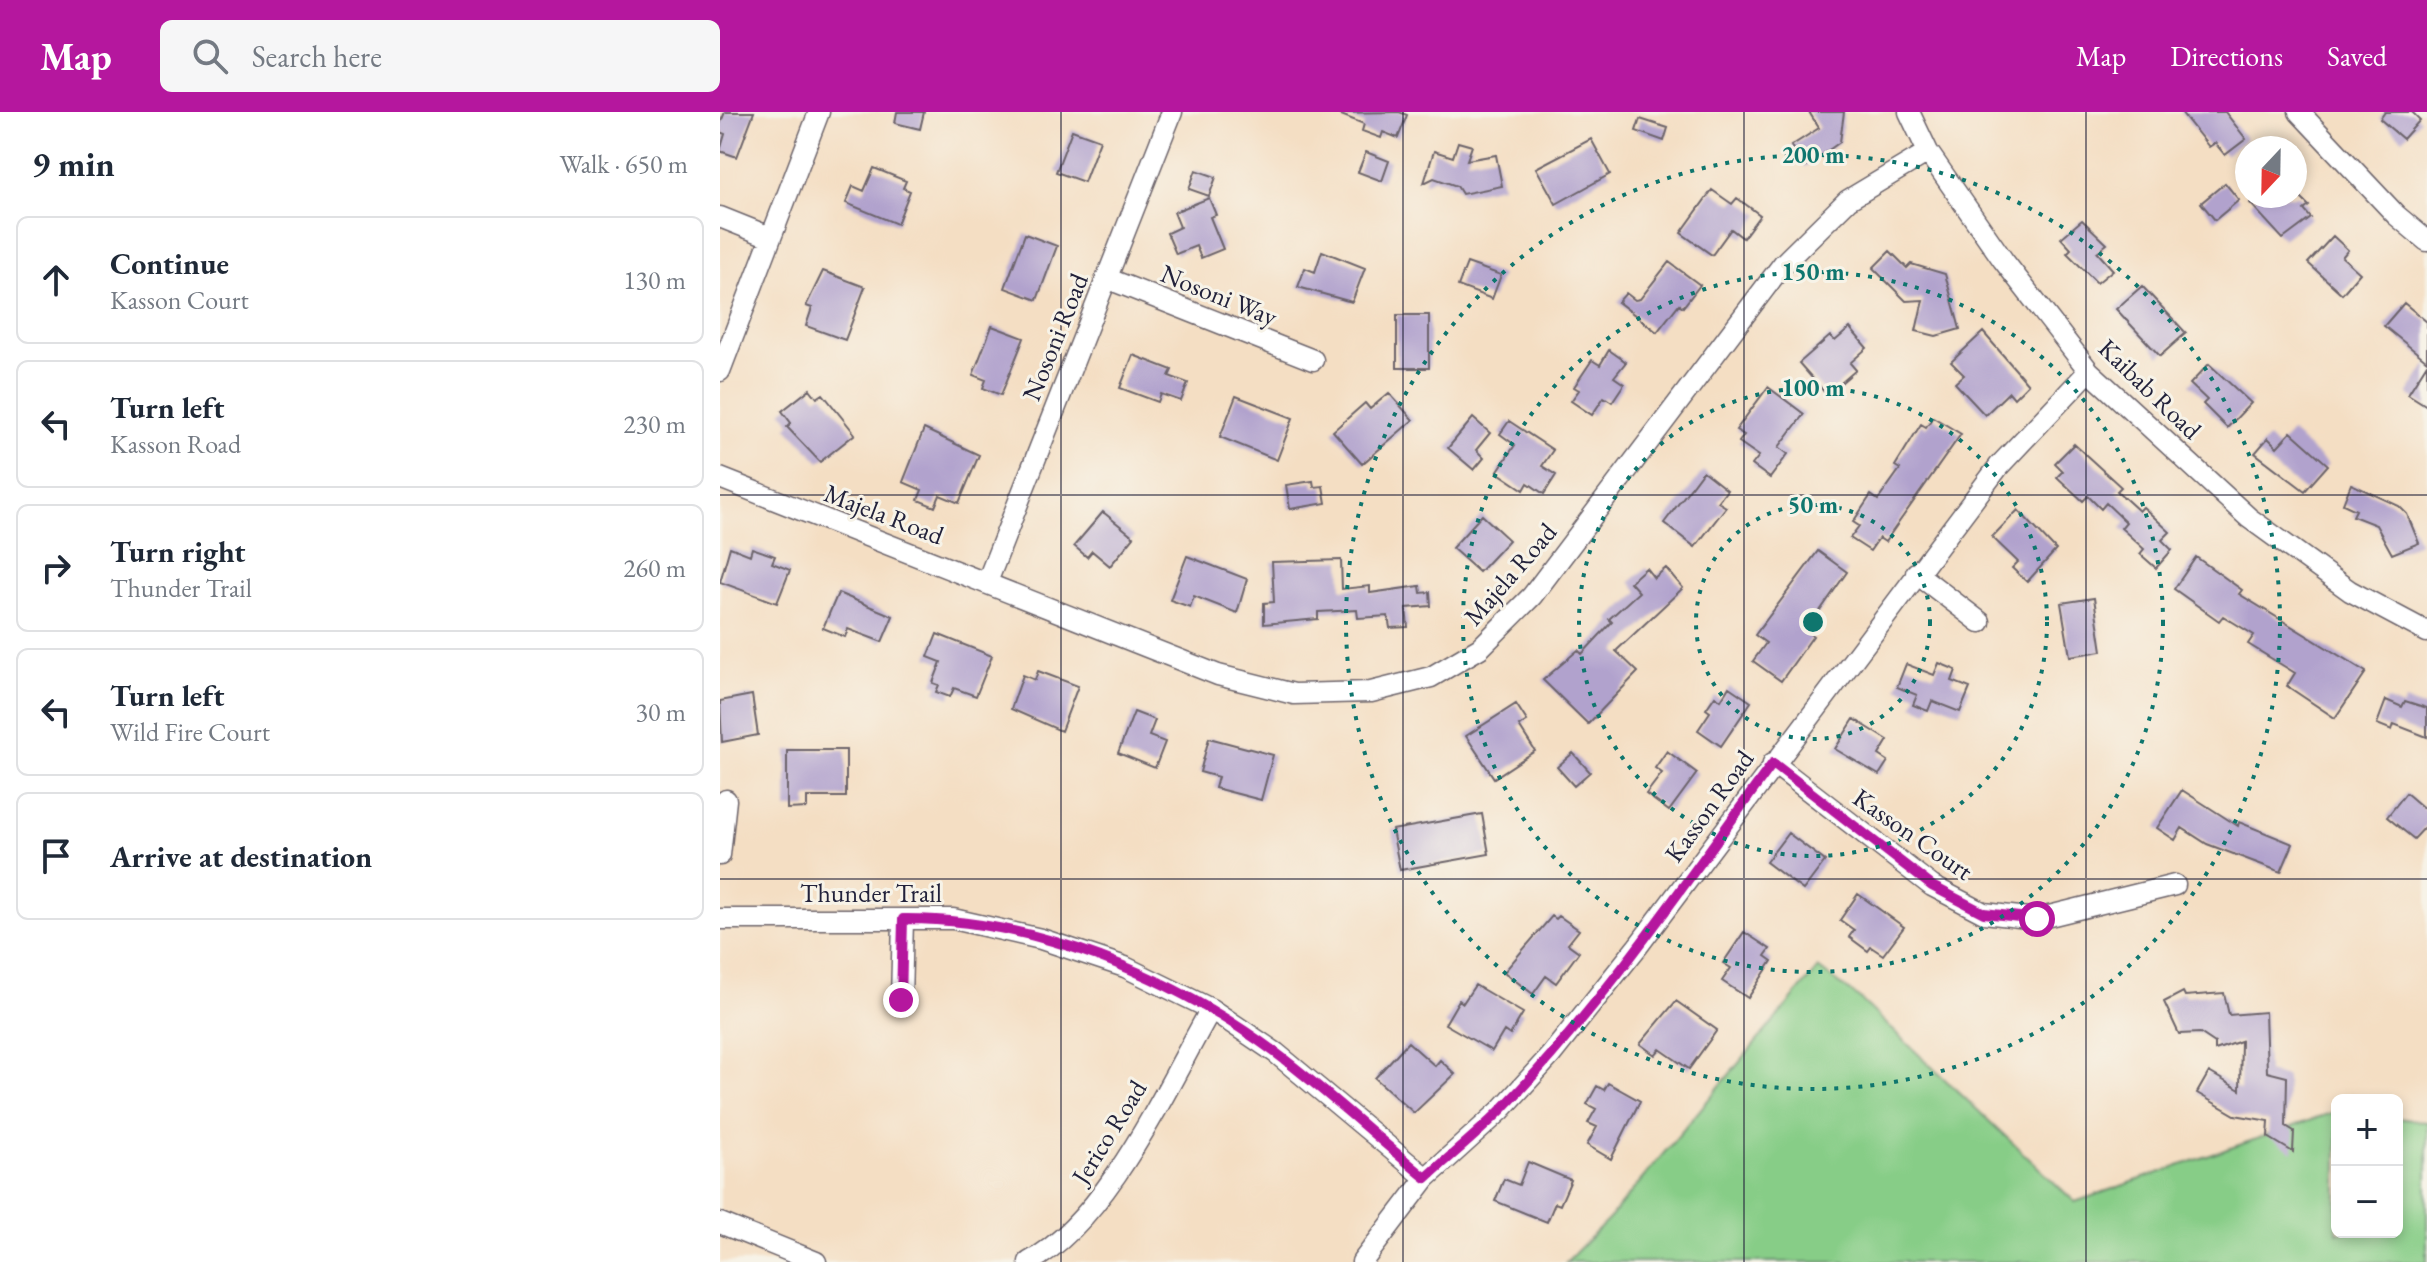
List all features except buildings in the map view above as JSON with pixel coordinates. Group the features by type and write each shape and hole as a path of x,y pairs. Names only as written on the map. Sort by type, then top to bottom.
{"street":[{"path":"720,371 819,112"},
{"name":"Nosoni Road","path":"987,582 1172,112"},
{"name":"Kaibab Road","path":"1909,112 1928,152 2003,260 2089,371 2249,518 2350,591 2427,632"},
{"path":"2299,112 2396,215 2427,241"},
{"name":"Majela Road","path":"720,478 1218,675 1294,694 1371,692 1431,677 1480,648 1532,596 1783,264 1848,200 1928,152"},
{"path":"720,217 770,237"},
{"name":"Nosoni Way","path":"1106,278 1313,360"},
{"name":"Kasson Road","path":"1362,1262 1426,1178 1501,1110 1551,1055 1638,946 1999,466 2089,371"},
{"path":"1916,573 1980,622"},
{"name":"Kasson Court","path":"1773,763 1932,886 1984,913 2037,919 2175,885"},
{"path":"720,855 726,800"},
{"name":"Thunder Trail","path":"720,919 953,919 1041,939 1125,967 1211,1009 1276,1053 1426,1178"},
{"path":"901,1000 903,919"},
{"name":"Jerico Road","path":"1029,1262 1047,1253 1089,1213 1130,1152 1211,1009"},
{"path":"720,1223 816,1262"}],"green space":[{"path":"1818,968 1860,999 2075,1202 2331,1113 2331,1238 2403,1238 2403,1119 2427,1122 2427,1262 1566,1262 1609,1219"}],"route":[{"path":"901,1000 903,919 953,919 1041,939 1125,967 1211,1009 1276,1053 1426,1178 1501,1110 1551,1055 1638,946 1773,763 1932,886 1984,913 2037,919"}]}
